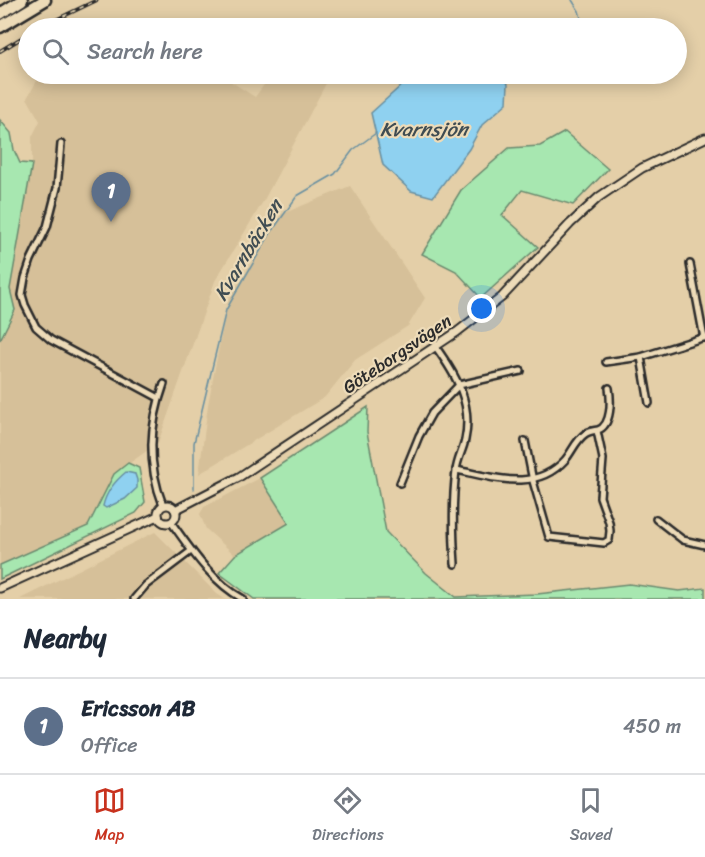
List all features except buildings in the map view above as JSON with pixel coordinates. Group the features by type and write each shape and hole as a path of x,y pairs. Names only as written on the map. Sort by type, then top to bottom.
{"highway":[{"path":"0,14 22,0"},
{"path":"0,27 45,0"}],"street":[{"name":"Göteborgsvägen","path":"175,510 239,477 476,318 502,297 570,224 599,197 642,168 705,138"},
{"path":"61,144 57,188 47,227 25,278 22,295 25,306 36,327 51,340 159,398"},
{"path":"606,362 641,357 704,338 690,264"},
{"path":"435,346 466,400 468,422 465,442 456,470 455,564"},
{"path":"641,357 649,403"},
{"path":"400,483 419,436 428,421 459,385 521,371"},
{"path":"163,505 153,476 151,456 154,420 164,384"},
{"path":"456,470 513,481 533,480 551,472 565,460 585,434 597,430 607,422 611,399 609,388"},
{"path":"525,441 549,537 607,542 610,531 600,497 603,459 597,430"},
{"path":"158,516 164,522 171,522 176,517 175,510 170,505 163,505"},
{"path":"158,516 163,505"},
{"path":"0,588 158,516"},
{"path":"656,519 682,540 705,545"},
{"path":"171,522 191,551 221,583 243,599"},
{"path":"134,599 146,585 191,551"}],"shaded area":[{"path":"35,84 235,84 255,97 265,84 326,84 264,200 215,281 158,443 114,474 88,526 0,565 0,340 15,310 10,289 32,164 32,137 40,121 27,98"},
{"path":"350,186 425,298 408,326 355,360 325,397 199,474 208,405 229,300 282,214"},
{"path":"260,478 289,523 235,555 206,529 200,514 204,507"},
{"path":"155,532 217,594 225,599 20,599"}],"green space":[{"path":"0,120 11,133 14,150 20,163 32,164 10,289 15,310 0,340"},
{"path":"565,132 608,169 573,205 522,190 502,215 538,247 481,298 456,271 422,254 461,190 509,148 540,146"},
{"path":"368,407 367,432 386,532 426,573 456,597 537,594 629,584 679,591 705,588 705,599 254,599 219,573 235,555 289,523 260,478"},
{"path":"128,463 139,468 145,502 136,513 0,579 0,565 88,526 114,474"}],"water":[{"name":"Kvarnsjön","path":"403,84 508,84 507,103 482,125 469,149 433,197 411,191 383,165 371,113"},
{"path":"126,472 135,474 137,488 125,499 106,508 103,506 109,491"}],"waterway":[{"name":"Kvarnbäcken","path":"572,0 581,18"},
{"name":"Kvarnbäcken","path":"194,489 194,443 226,310 270,234 297,196 335,174 353,150 376,133"}],"railway":[{"path":"60,18 97,0"},
{"path":"0,51 18,40"}],"place":[{"name":"Ericsson AB","path":"111,222"}]}
